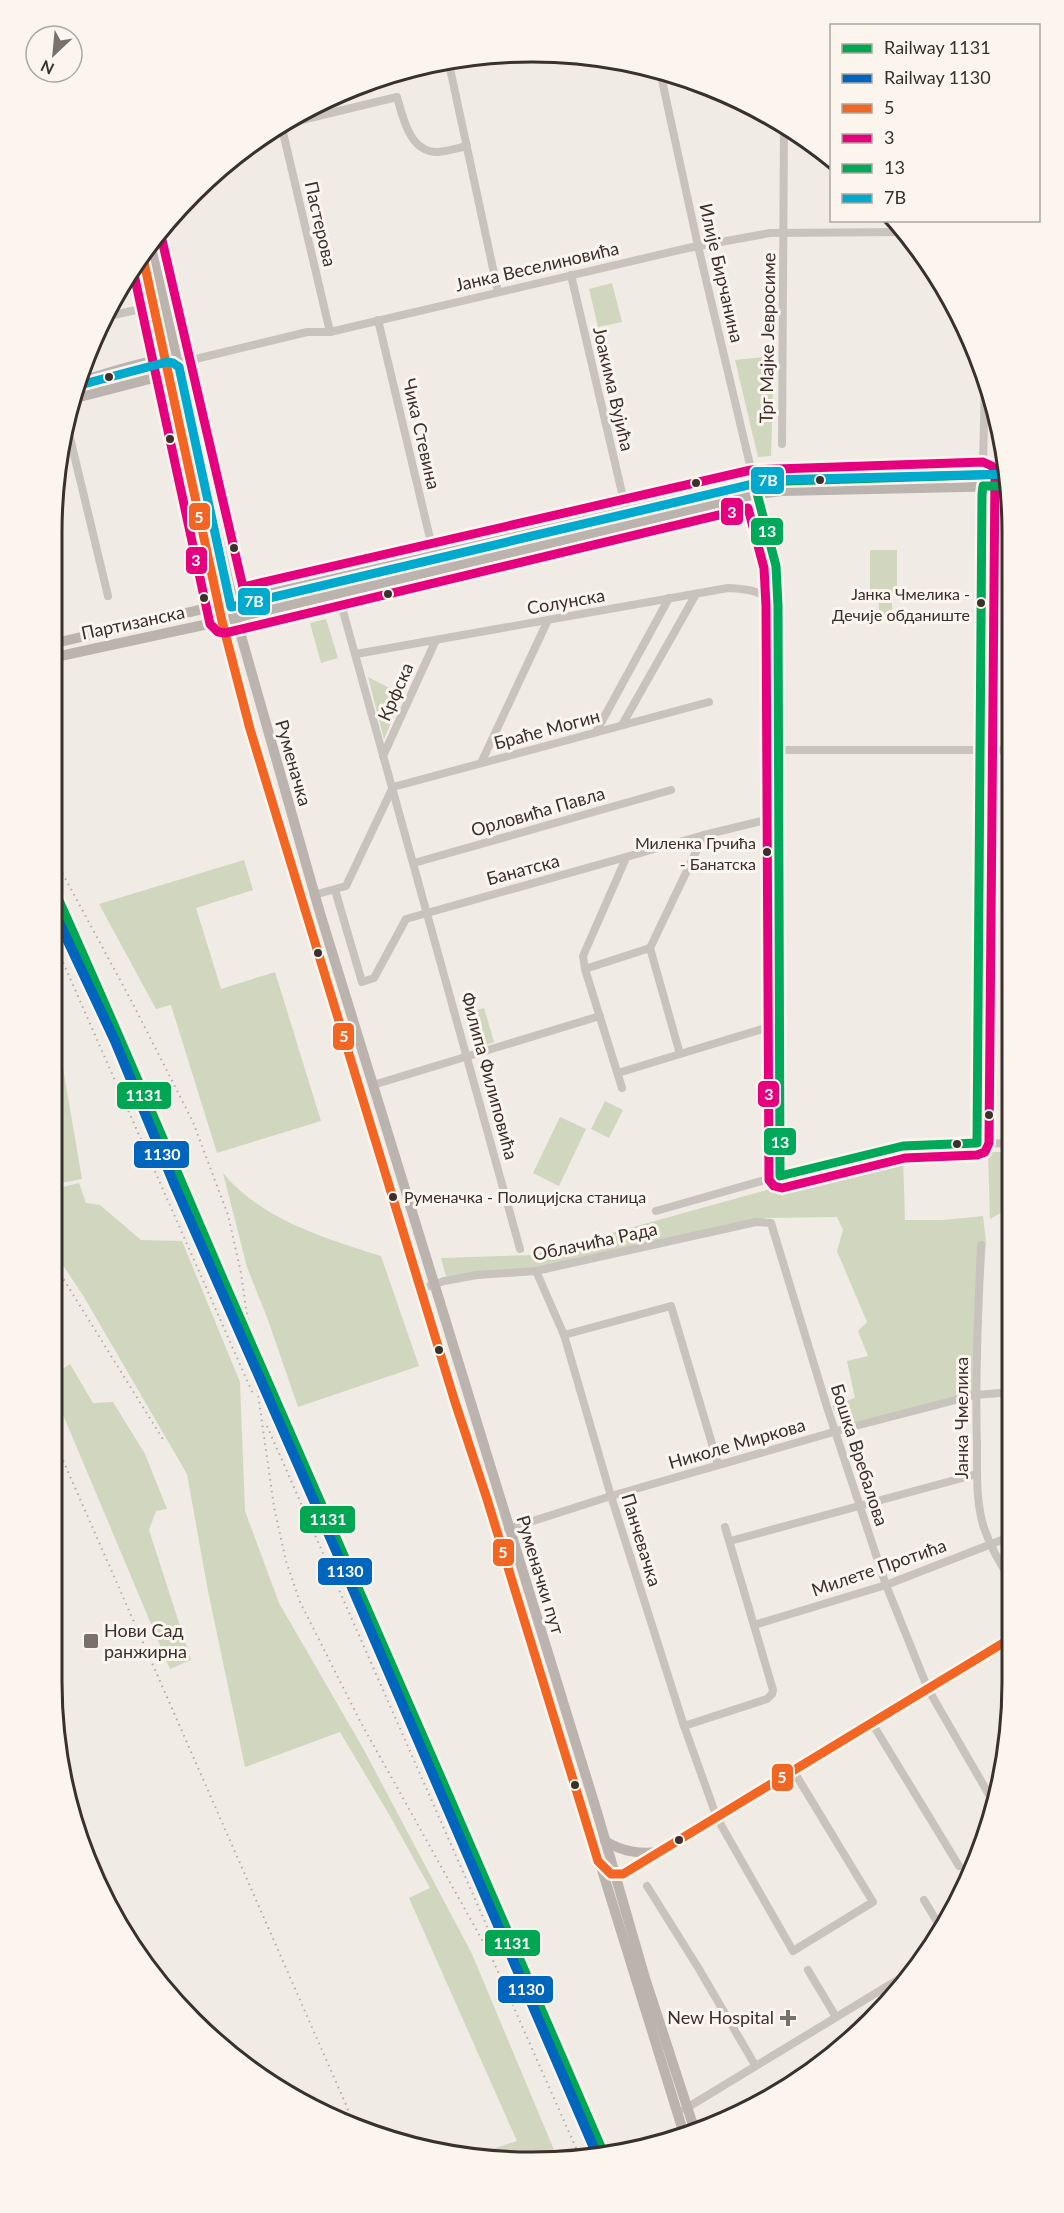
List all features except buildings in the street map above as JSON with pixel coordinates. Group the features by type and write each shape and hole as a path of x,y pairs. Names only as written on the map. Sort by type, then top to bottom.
{"main road":[{"name":"Руменачка","path":"153,255 237,617 276,763 314,895 435,1284"},
{"name":"Руменачка","path":"145,266 218,605 254,741 421,1289"},
{"path":"82,396 169,374 179,363 166,359 87,380"},
{"name":"Партизанска","path":"62,641 754,482 998,474"},
{"name":"Партизанска","path":"62,656 222,621 758,494 782,491 1000,486"},
{"name":"Руменачки пут","path":"435,1284 645,1978 693,2123"},
{"name":"Руменачки пут","path":"421,1289 682,2127"},
{"path":"605,1841 625,1851 660,1852"}],"street":[{"path":"450,69 498,292"},
{"name":"Илије Бирчанина","path":"662,80 698,246 776,566 780,1176"},
{"path":"311,117 398,98 407,128 420,146 430,151 440,152 467,146"},
{"name":"Пастерова","path":"283,133 330,332"},
{"name":"Трг Мајке Јевросиме","path":"782,444 784,135"},
{"name":"Јанка Веселиновића","path":"179,363 308,332 330,332 698,246 784,232 894,232"},
{"name":"Јоакима Вујића","path":"571,274 626,510"},
{"path":"115,315 141,309"},
{"name":"Чика Стевина","path":"378,320 434,555"},
{"path":"977,1143 984,404"},
{"path":"71,441 108,596"},
{"name":"Солунска","path":"356,654 728,588 762,593 778,606"},
{"name":"Филипа Филиповића","path":"338,593 520,1249"},
{"path":"622,725 696,594"},
{"path":"596,732 669,598"},
{"path":"481,763 548,620"},
{"name":"Крфска","path":"383,756 436,640"},
{"name":"Браће Могин","path":"393,787 709,702"},
{"path":"778,750 1002,750"},
{"path":"314,895 346,886 393,787"},
{"name":"Орловића Павла","path":"414,863 671,790"},
{"name":"Банатска","path":"428,912 704,835 778,817"},
{"path":"681,1054 650,948 704,835"},
{"path":"622,1088 583,956 626,858"},
{"path":"335,890 362,982 374,978 406,919 428,912"},
{"path":"585,969 650,948"},
{"path":"373,1084 600,1016"},
{"path":"618,1073 779,1024"},
{"name":"Облачића Рада","path":"656,1211 780,1176 903,1146 1002,1143"},
{"name":"Облачића Рада","path":"421,1289 477,1275 536,1271 756,1222 766,1221 774,1226"},
{"name":"Бошка Вребалова","path":"774,1226 827,1407 886,1585 928,1689 988,1793"},
{"name":"Јанка Чмелика","path":"981,1245 975,1395 979,1507 990,1544 1002,1568"},
{"name":"Панчевачка","path":"536,1271 564,1335 611,1496 684,1726 717,1818 793,1951 873,1902 793,1770"},
{"path":"564,1335 671,1306 718,1464"},
{"path":"975,1395 1002,1393"},
{"name":"Николе Миркова","path":"508,1529 718,1464 975,1395"},
{"path":"730,1541 977,1474"},
{"path":"684,1726 767,1699 772,1694 772,1686 726,1527"},
{"name":"Милете Протића","path":"754,1625 886,1585 1002,1540"},
{"path":"614,1876 623,1875 1002,1644"},
{"path":"872,1723 958,1866"},
{"name":"Руменачки пут","path":"598,1861 614,1876"},
{"path":"647,1886 699,1969 755,2066"},
{"path":"924,1900 936,1920"},
{"path":"808,1970 836,2018"},
{"path":"678,2114 892,1984"}],"green space":[{"path":"612,283 622,322 598,327 589,289"},
{"path":"774,356 771,456 758,457 735,360"},
{"path":"870,550 897,550 897,596 870,596"},
{"path":"879,598 892,598 892,619 879,619"},
{"path":"326,619 338,658 321,663 310,623"},
{"path":"368,677 403,695 384,739"},
{"path":"244,860 253,890 196,908 221,989 275,972 321,1121 217,1153 171,1005 156,1009 99,904"},
{"path":"484,1008 494,1042 480,1047 469,1012"},
{"path":"62,1065 63,1068 82,1179 62,1183"},
{"path":"605,1101 623,1110 609,1138 591,1129"},
{"path":"560,1117 586,1129 559,1186 533,1173"},
{"path":"988,1152 1002,1152 1002,1212 990,1219"},
{"path":"903,1156 905,1220 943,1220 983,1216 986,1242 975,1395 844,1429 832,1406 855,1398 847,1361 868,1356 858,1331 867,1322 837,1251 843,1230 837,1217 767,1218 536,1271 446,1276 441,1258 532,1255 778,1187"},
{"path":"223,1173 256,1203 275,1215 317,1234 381,1256 419,1366 298,1407 247,1267"},
{"path":"79,1183 86,1203 100,1205 141,1240 182,1241 240,1382 245,1511 279,1603 364,1750 472,1954 554,2151 532,2152 492,2149 517,2141 409,1898 430,1888 340,1732 245,1767 208,1591 187,1474 84,1297 62,1264 62,1187"},
{"path":"70,1364 93,1403 113,1402 145,1454 167,1509 156,1511 149,1530 191,1660 170,1669 62,1412 62,1369"},
{"path":"85,1827 120,1908 97,1861"}],"railway":[{"path":"62,872 193,1122 228,1215 241,1273 274,1507 286,1561 300,1602 360,1721 491,1956 576,2149"},
{"path":"62,960 253,1394"},
{"path":"103,998 115,1041"},
{"path":"158,1144 185,1192"},
{"path":"62,1277 164,1441"},
{"path":"267,1426 500,1956"},
{"path":"62,1458 349,2115"}],"rail line":[{"name":"1131","path":"62,909 600,2146"},
{"name":"1130","path":"62,928 115,1041 175,1186 341,1562 594,2147"}],"transit line":[{"name":"3","path":"135,280 210,624 218,632 225,633 748,508 764,568 766,606 769,1180 774,1186 782,1188 905,1158 977,1155 985,1152 989,1143 995,474 992,466 983,462 751,470 243,587 162,242"},
{"name":"5","path":"145,266 222,621 250,729 455,1402 598,1861 611,1874 623,1874 1002,1644"},
{"name":"7B","path":"85,384 167,362 179,367 231,607 770,480 998,474"},
{"name":"13","path":"998,474 754,482 776,566 778,606 780,1176 903,1146 977,1143 982,495 983,486 1000,486"}],"place":[{"name":"Јанка Чмелика - Дечије обданиште","path":"981,603"},
{"name":"Миленка Грчића - Банатска","path":"767,852"},
{"name":"Руменачка - Полицијска станица","path":"393,1197"},
{"name":"Нови Сад ранжирна","path":"91,1641"},
{"name":"New Hospital","path":"788,2018"}]}
